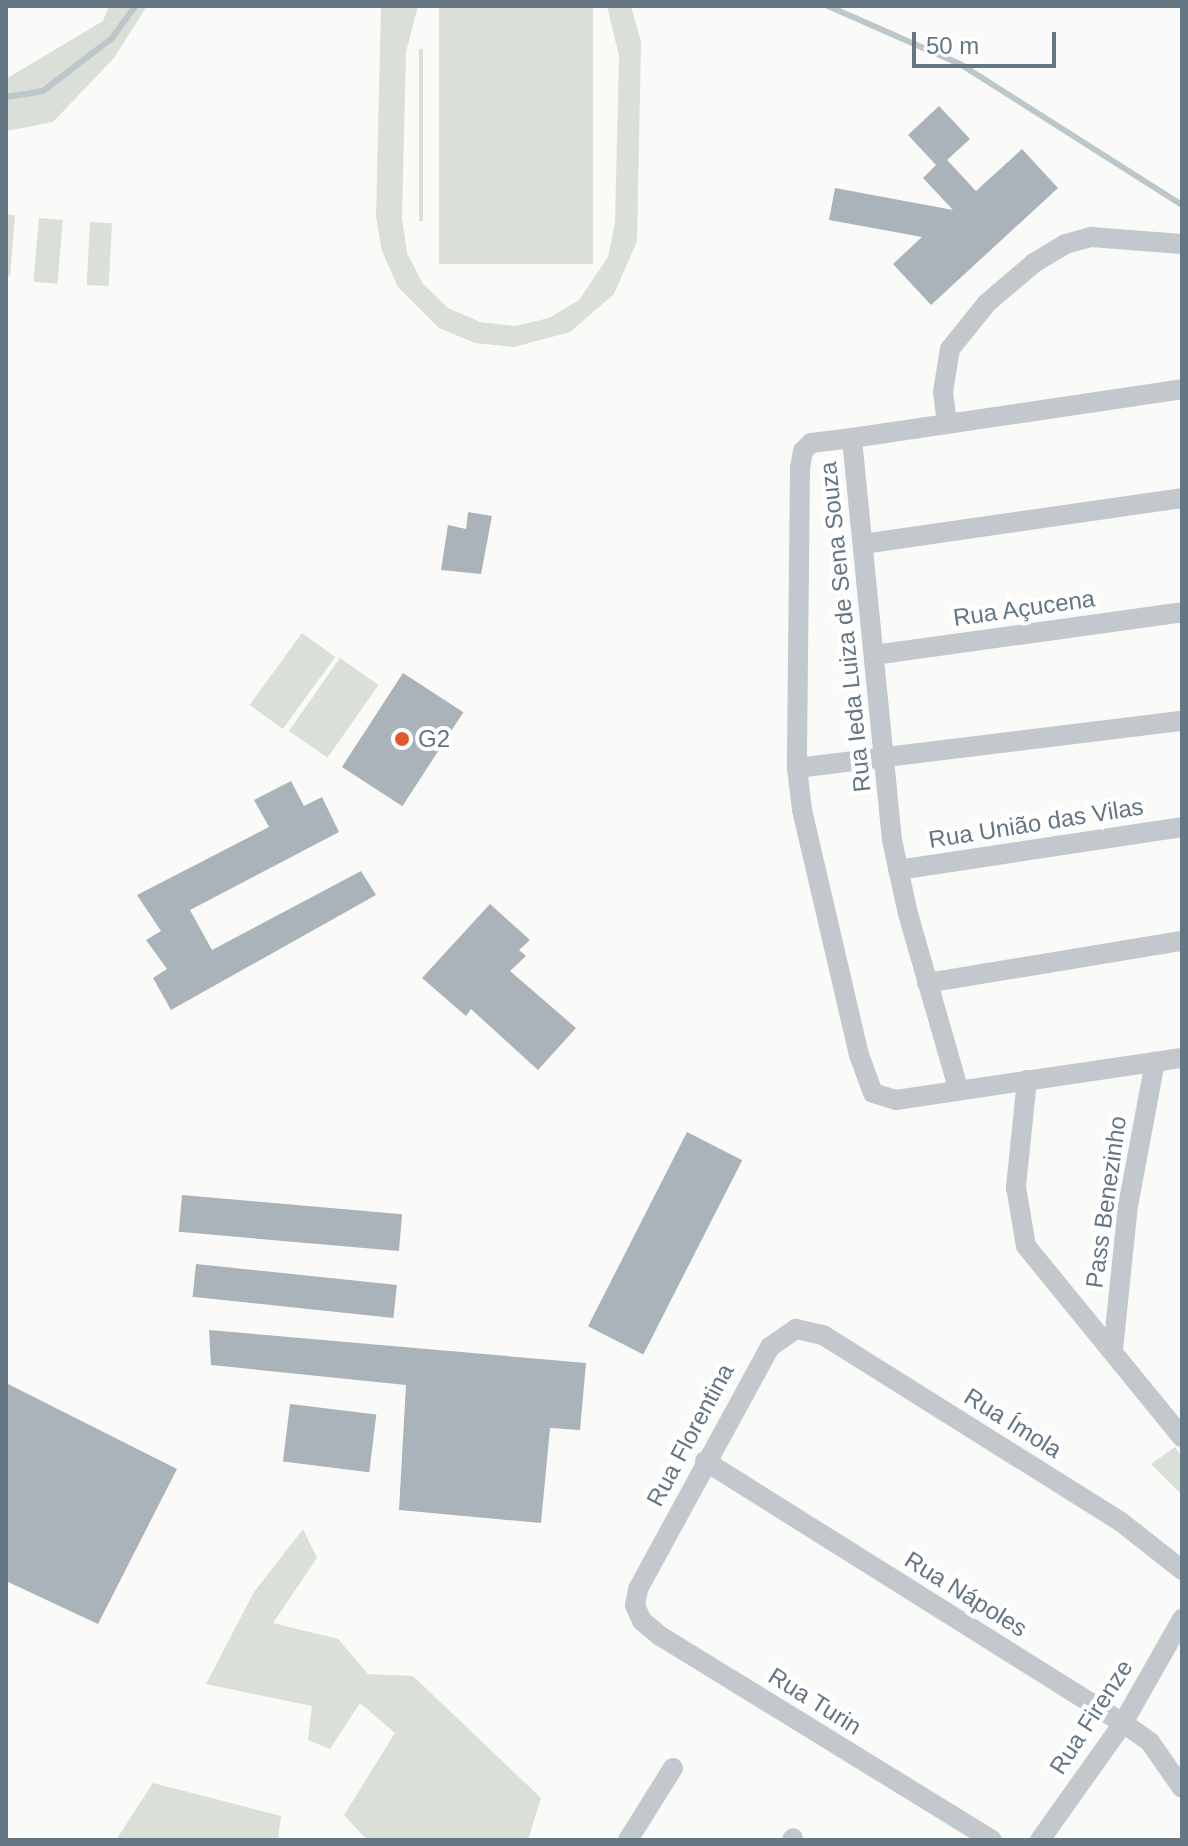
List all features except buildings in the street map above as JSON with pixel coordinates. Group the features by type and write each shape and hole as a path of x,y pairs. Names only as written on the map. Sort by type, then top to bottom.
{"street":[{"path":"947,424 944,370 950,349 987,303 1034,263 1066,244 1091,237 1182,244"},
{"name":"Rua Ieda Luiza de Sena Souza","path":"958,1088 898,870 883,757 852,438 1182,389"},
{"path":"852,438 811,443 801,460 797,768 802,810 865,1079 879,1097 896,1100 958,1088 1182,1058"},
{"path":"863,544 1182,498"},
{"name":"Rua Açucena","path":"874,655 1182,612"},
{"path":"797,768 1182,721"},
{"name":"Rua União das Vilas","path":"898,870 1182,827"},
{"path":"927,983 1182,941"},
{"name":"Pass Benezinho","path":"1113,1350 1128,1206 1155,1062"},
{"path":"1027,1080 1016,1187 1026,1246 1182,1437"},
{"name":"Rua Florentina","path":"638,1589 705,1461 770,1347 782,1335 809,1330"},
{"name":"Rua Ímola","path":"809,1330 842,1345 1121,1522 1182,1570"},
{"name":"Rua Nápoles","path":"705,1461 1123,1723 1150,1742 1182,1788"},
{"name":"Rua Turin","path":"638,1589 635,1605 642,1621 660,1636 992,1840"},
{"name":"Rua Firenze","path":"1040,1840 1123,1723 1182,1619"},
{"path":"628,1840 673,1768"}],"shaded area":[{"path":"109,6 147,6 114,58 53,122 6,131 6,79 103,21"},
{"path":"381,6 418,6 406,52 402,218 407,253 423,284 448,308 480,322 515,326 549,318 579,300 608,257 615,223 619,56 607,6 631,6 641,42 637,241 614,294 570,332 514,347 475,343 439,328 398,287 382,251 376,217"},
{"path":"439,6 593,6 593,264 439,264"},
{"path":"419,49 423,49 423,221 419,221"},
{"path":"6,214 15,215 10,276 6,275"},
{"path":"39,218 63,220 57,284 33,282"},
{"path":"90,222 112,223 109,286 87,285"},
{"path":"302,633 335,657 283,729 250,705"},
{"path":"340,658 379,685 327,758 289,731"},
{"path":"1175,1447 1182,1457 1182,1495 1151,1464"},
{"path":"303,1529 317,1558 273,1623 338,1639 368,1674 413,1676 541,1798 528,1840 367,1840 344,1815 395,1733 360,1703 330,1749 308,1740 312,1706 206,1684 254,1592"},
{"path":"153,1783 281,1816 278,1840 116,1840"}],"waterway":[{"path":"6,97 43,91 112,38 135,6"},
{"path":"828,6 960,64 1182,205"}],"place":[{"name":"G2","path":"402,739"}]}
